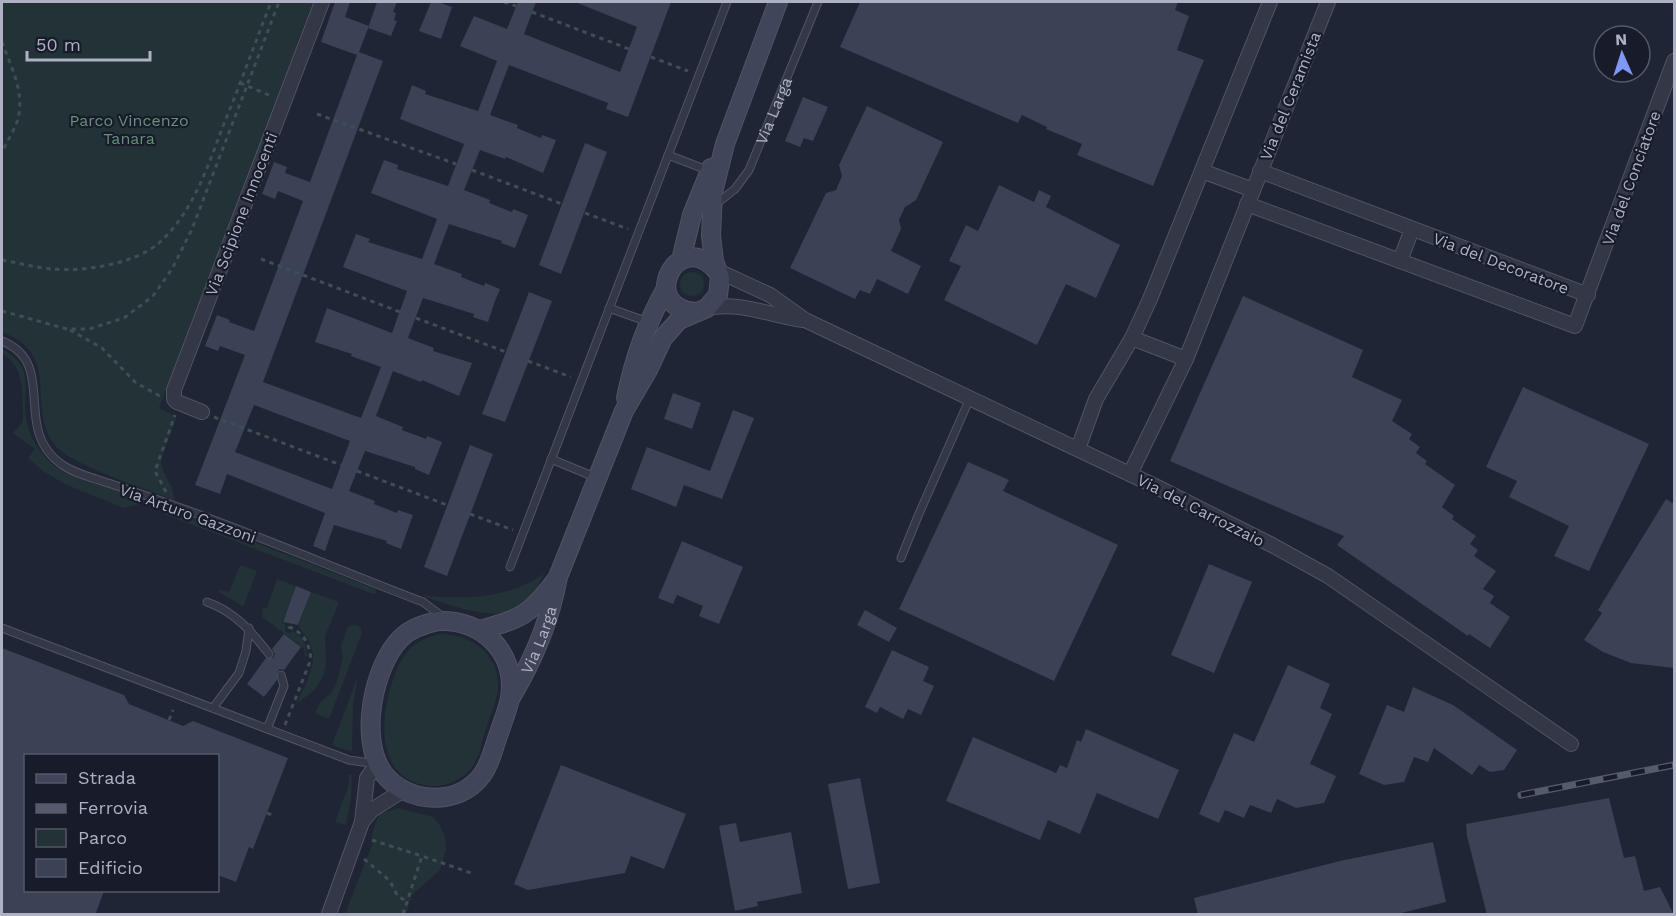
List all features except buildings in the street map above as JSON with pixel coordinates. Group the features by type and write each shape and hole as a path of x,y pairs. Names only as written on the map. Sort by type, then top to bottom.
{"main road":[{"name":"Via Larga","path":"510,699 527,672 545,628 558,577 624,411 648,370 663,338 679,320 701,310 718,295 720,287 711,236 711,207 725,144 778,2"},
{"name":"Via Larga","path":"624,411 636,352 648,322 666,288 668,275 681,260 692,215 710,171 725,144"},
{"path":"681,260 697,258 711,264 716,270"},
{"path":"666,288 673,303 679,308 701,310"},
{"name":"Via Larga","path":"480,630 520,618 530,612 558,577"},
{"path":"447,621 459,622 480,630 492,639 504,656 510,673 510,699 486,769 471,786 452,796 433,799 417,797 390,782 377,764 371,745 373,704 386,662 394,646 414,629 447,621"}],"street":[{"name":"Via Scipione Innocenti","path":"202,412 177,402 174,399 174,390 322,2"},
{"path":"1078,449 1096,399 1132,338 1270,2"},
{"name":"Via del Ceramista","path":"1130,474 1186,359 1328,2"},
{"name":"Via del Conciatore","path":"1588,295 1674,61"},
{"path":"1202,171 1253,190"},
{"name":"Via del Decoratore","path":"1247,204 1575,326 1588,295 1260,171"},
{"name":"Via del Decoratore","path":"1400,261 1412,229"},
{"name":"Via del Carrozzaio","path":"716,270 770,295 805,320 1130,474 1328,576 1571,744"},
{"name":"Via del Carrozzaio","path":"701,310 732,306 785,318 805,320"},
{"path":"1132,338 1186,359"},
{"path":"329,915 362,822 368,778 377,764"},
{"path":"362,822 372,810 402,790"}],"lane":[{"path":"510,567 726,2"},
{"name":"Via Larga","path":"711,207 735,189 749,170 818,2"},
{"path":"668,155 710,171"},
{"path":"609,308 648,322"},
{"name":"Via Arturo Gazzoni","path":"2,341 20,353 30,367 37,429 42,442 61,464 81,474 164,502 423,602 447,621"},
{"path":"901,558 970,398"},
{"path":"551,459 597,478"},
{"path":"207,602 223,608 249,628 269,654"},
{"path":"2,628 349,760 377,764"},
{"path":"213,708 239,673 246,651 249,628"},
{"path":"267,729 284,686 281,675"}],"path":[{"path":"2,260 54,269 85,268 132,258 159,242 182,216 199,186 271,2"},
{"path":"67,329 89,329 124,318 153,296 164,283 192,229 279,2"},
{"path":"504,2 516,6"},
{"path":"532,12 629,49"},
{"path":"2,42 16,78 19,98 18,120 2,152"},
{"path":"651,57 691,72"},
{"path":"240,83 284,101"},
{"path":"317,114 456,164"},
{"path":"472,170 562,204"},
{"path":"585,213 630,230"},
{"path":"261,259 400,312"},
{"path":"2,311 67,329 102,348 136,383 163,400"},
{"path":"416,318 506,352"},
{"path":"528,361 573,377"},
{"path":"170,411 184,417"},
{"path":"202,412 341,465"},
{"path":"166,497 165,489 155,471 175,414"},
{"path":"357,471 447,505"},
{"path":"470,514 514,530"},
{"path":"285,726 311,659 304,637 289,627 290,624"},
{"path":"169,720 173,710"},
{"path":"267,813 272,816"},
{"path":"367,846 370,840 422,855 474,874"},
{"path":"359,867 365,852"},
{"path":"403,915 422,855"},
{"path":"363,858 390,881 397,895 407,902"}],"green space":[{"name":"Parco Vincenzo Tanara","path":"2,2 313,2 159,408 177,417 161,458 174,500 91,468 62,452 54,444 46,429 42,413 40,382 32,353 20,342 2,332"},
{"path":"692,272 700,276 704,284 700,292 692,296 684,292 680,284 684,276"},
{"path":"2,349 20,363 25,379 27,423 33,439 46,458 68,474 122,490 146,502 124,508 65,484 43,471 28,458 35,449 13,433 23,419 21,382 15,366 2,353"},
{"path":"166,508 375,589 377,593 373,594 164,514"},
{"path":"240,565 257,571 242,606 219,592 219,589 229,592"},
{"path":"544,573 528,601 520,608 510,612 484,613 421,595 485,596 517,588"},
{"path":"277,579 296,586 282,623 286,624 286,632 293,631 303,639 308,657 305,656 304,648 262,617 263,607 267,608"},
{"path":"311,592 339,602 325,636 324,674 315,690 297,703 312,664 311,646 298,627"},
{"path":"354,624 360,627 362,633 329,719 315,713 320,703 331,693 336,684 343,659 341,645 348,627"},
{"path":"440,634 463,638 482,649 495,666 498,690 478,756 471,769 456,781 431,786 413,782 400,774 386,747 384,731 388,698 402,658 419,642"},
{"path":"358,676 353,704 352,752 332,745"},
{"path":"349,775 352,775 351,798 346,825 335,822 348,787"},
{"path":"398,808 433,817 439,824 445,837 446,849 440,870 412,895 406,914 345,914 372,845 375,825 380,814"}],"railway":[{"path":"1521,795 1674,765"}]}
